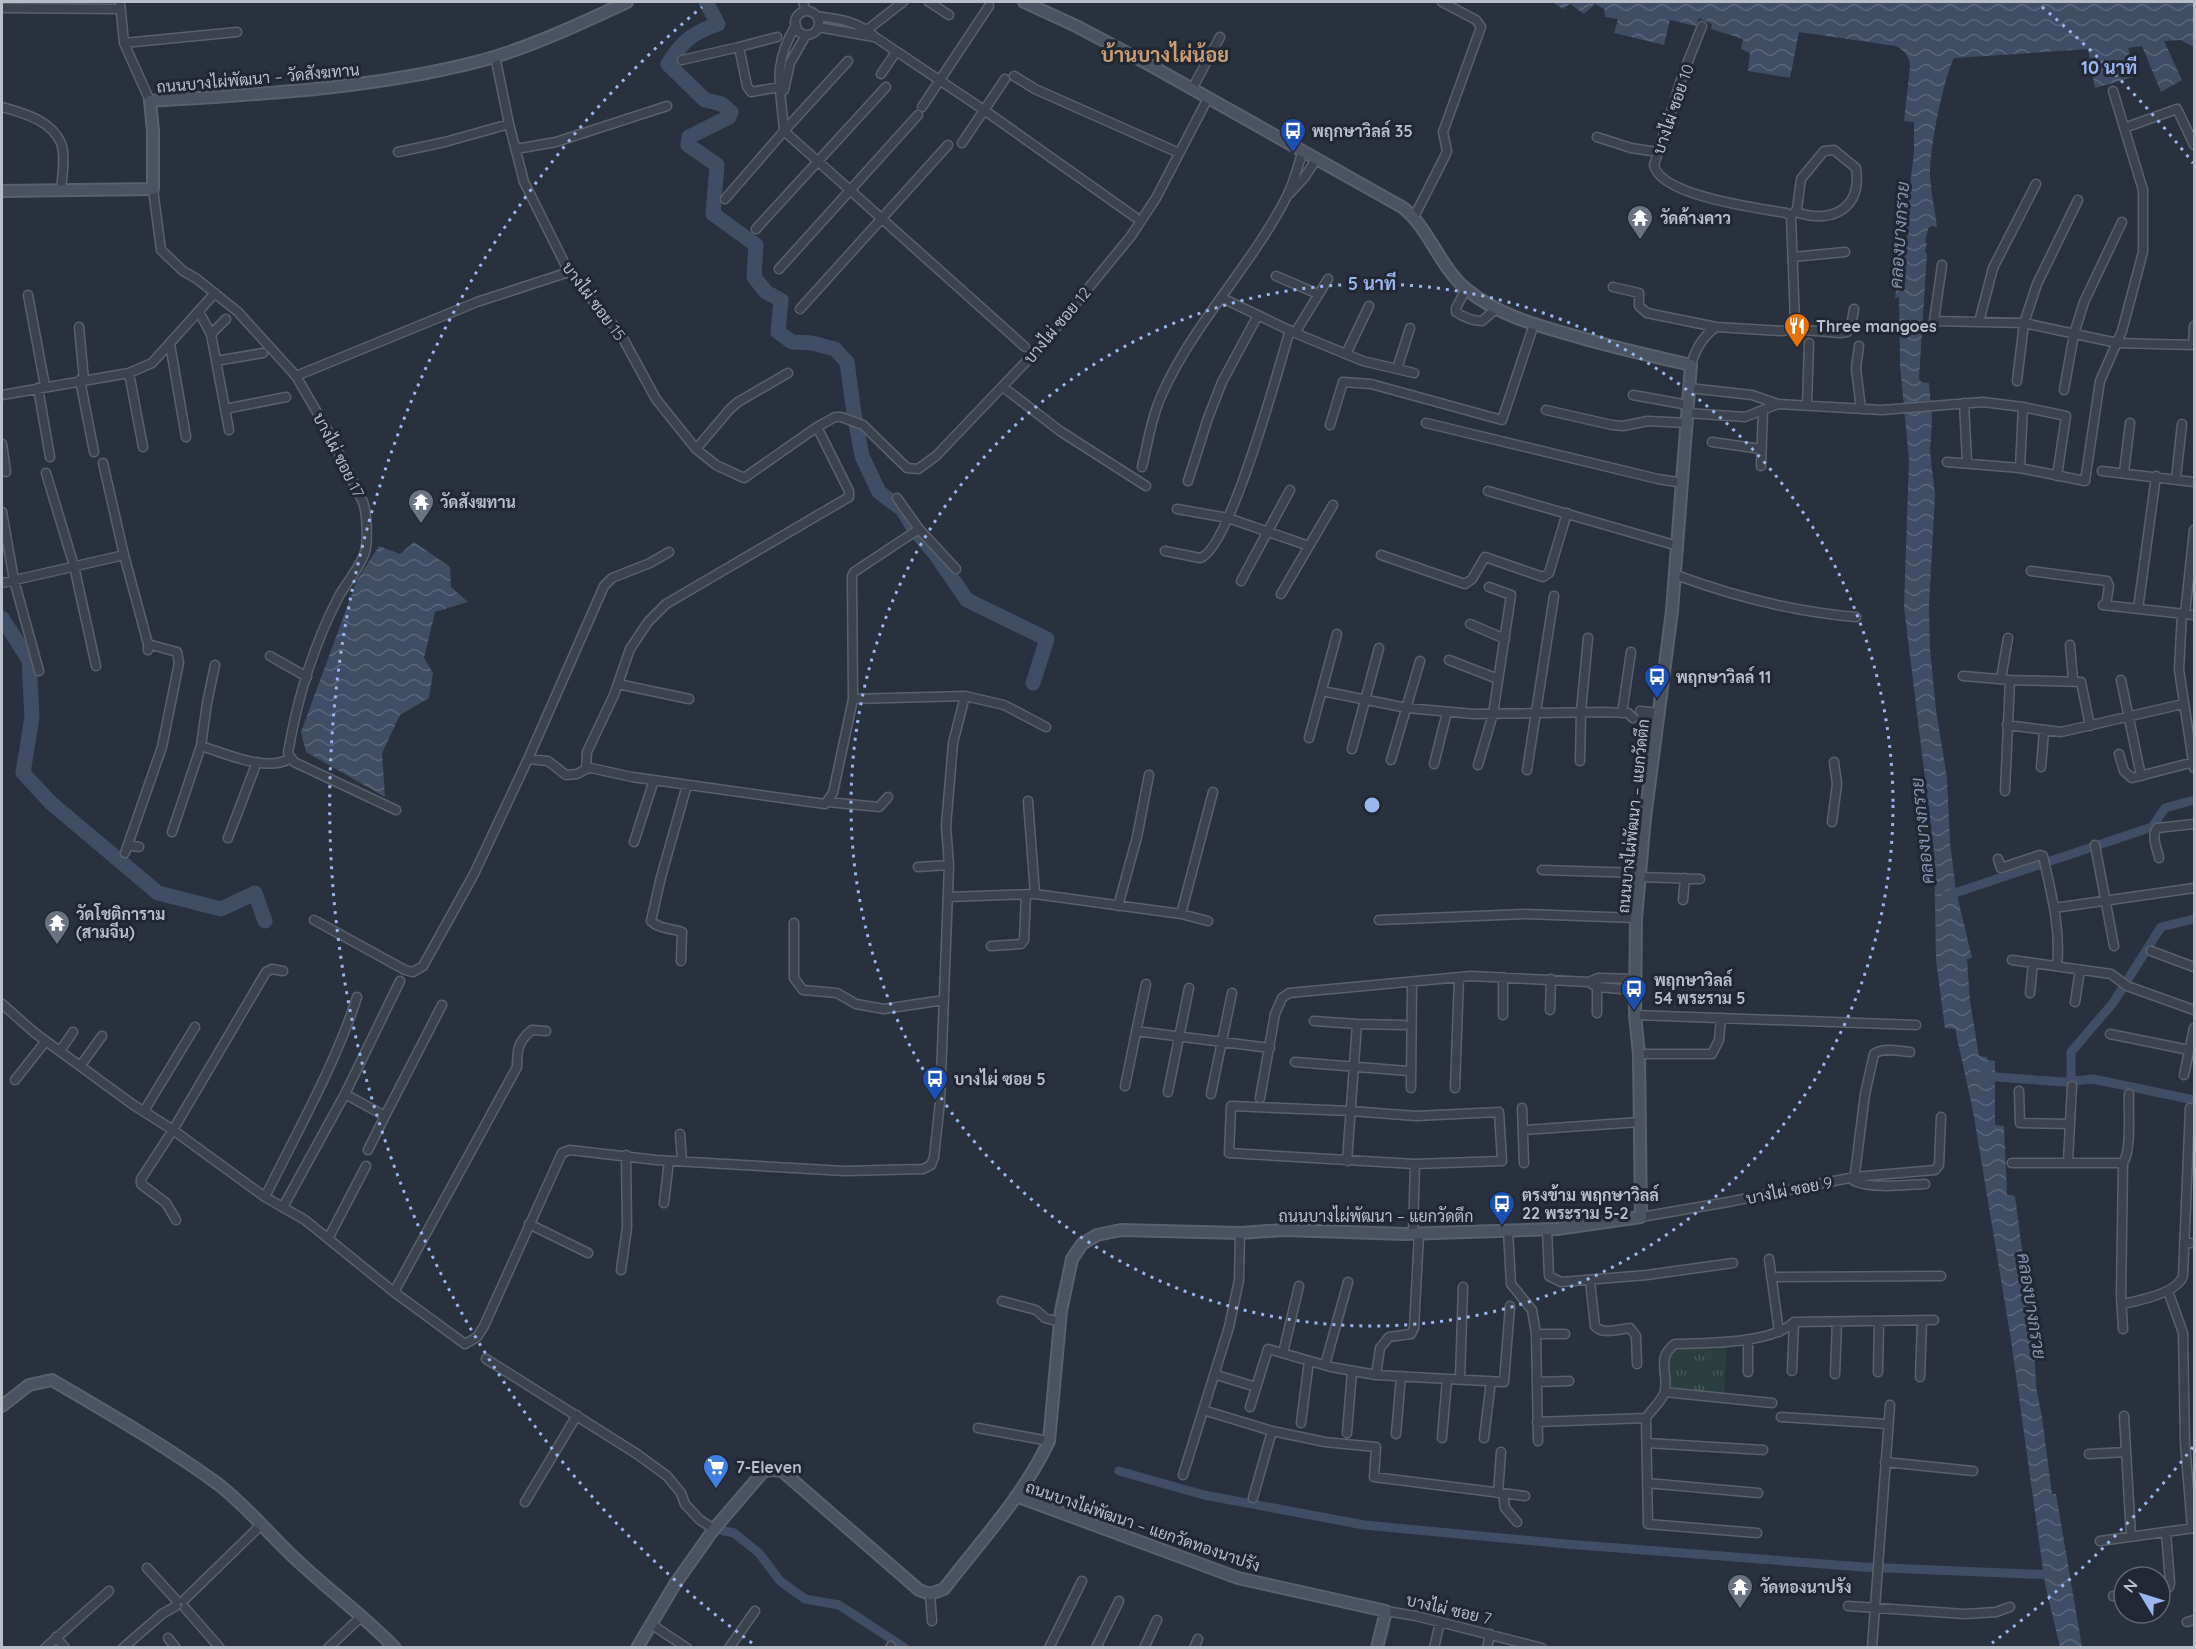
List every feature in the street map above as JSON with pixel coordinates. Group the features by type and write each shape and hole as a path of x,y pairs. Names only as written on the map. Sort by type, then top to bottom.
{"street":[{"path":"495,56 569,28 627,2"},
{"path":"803,2 806,12"},
{"path":"818,27 864,32 903,2"},
{"path":"929,2 949,15"},
{"path":"1024,2 1076,26 1402,207 1414,217 1443,264 1466,289 1497,309 1534,324 1691,365 1701,342 1716,327"},
{"path":"1414,217 1447,151 1443,132 1481,27 1476,20 1442,2"},
{"path":"2,8 120,5 124,44 150,101"},
{"path":"779,268 920,111 989,6"},
{"path":"1025,347 784,131 779,63 798,16 806,12 843,20 875,37 984,110 1135,217"},
{"path":"817,16 818,27"},
{"path":"796,25 797,30 806,35"},
{"name":"บางไผ่ ซอย 10","path":"1702,26 1683,74 1654,165 1655,171 1665,182 1713,199 1793,214"},
{"path":"782,87 790,63 806,35 811,34 818,27"},
{"path":"124,44 237,32"},
{"path":"682,60 777,37"},
{"path":"1192,89 1220,37"},
{"path":"739,47 749,90 756,92 782,87"},
{"path":"881,74 896,52"},
{"name":"ถนนบางไผ่พัฒนา – วัดสังฆทาน","path":"153,189 153,131 150,101 347,86 395,79 495,56"},
{"name":"บางไผ่ ซอย 15","path":"495,56 509,124 529,194 569,272 620,333 656,399 696,449 716,465 744,478 829,419 841,417 863,425"},
{"path":"725,199 848,61"},
{"path":"962,143 984,110 1010,78 1179,153"},
{"path":"756,229 886,87"},
{"path":"1947,462 2020,468 2085,481 2100,381 2122,331 2143,252 2143,190 2113,91"},
{"name":"บางไผ่ ซอย 12","path":"863,425 907,468 918,469 936,456 1041,346 1131,236 1156,198 1208,98"},
{"path":"516,148 556,142 667,106"},
{"path":"2,107 39,120 56,135 61,144 61,190"},
{"path":"2124,128 2177,109 2194,145"},
{"path":"398,152 509,124"},
{"path":"1598,137 1631,148 1658,152"},
{"path":"800,309 948,145"},
{"path":"1287,196 1303,150"},
{"path":"1792,329 1795,322 1793,214 1801,178 1824,151 1833,150 1856,168 1855,195 1844,210 1828,215 1793,214"},
{"path":"1142,467 1162,395 1186,350 1287,196 1304,178 1317,158"},
{"path":"1979,322 1992,268 2036,184"},
{"path":"2,191 153,189"},
{"name":"บางไผ่ ซอย 17","path":"153,189 161,250 183,271 238,312 296,376 329,434 366,510 365,552 339,596 321,636 291,733 288,753 291,758"},
{"path":"2018,381 2024,323 2037,284 2078,200"},
{"path":"2064,390 2074,334 2084,302 2122,222"},
{"path":"1793,257 1845,252"},
{"path":"1942,265 1934,321 2024,323 2117,343 2194,345 2194,326"},
{"path":"296,376 477,302 569,272"},
{"path":"1276,276 1318,294"},
{"path":"1164,551 1204,557 1213,547 1228,518 1248,468 1292,331 1328,279"},
{"path":"1613,287 1639,293 1639,306 1647,313 1716,327 1840,333 1847,332 1851,327 1854,309"},
{"path":"1466,289 1456,312 1475,321 1482,321 1497,309"},
{"path":"2,395 129,373 152,363 215,293"},
{"path":"28,295 50,457"},
{"path":"1222,298 1346,354 1376,365 1414,374"},
{"path":"1346,354 1369,306"},
{"path":"199,312 211,334 229,430"},
{"path":"1188,481 1222,382 1258,315"},
{"path":"211,334 226,319"},
{"path":"1330,425 1343,382 1371,384 1502,420 1534,324"},
{"path":"79,327 82,380 94,452"},
{"path":"1397,369 1410,328"},
{"path":"1807,406 1809,343"},
{"path":"170,345 186,437"},
{"path":"1859,346 1856,368 1861,409"},
{"path":"216,361 263,353"},
{"name":"ถนนบางไผ่พัฒนา – แยกวัดตึก","path":"1016,1496 1041,1460 1049,1441 1060,1322 1072,1259 1082,1244 1097,1235 1121,1230 1240,1233 1284,1230 1416,1234 1547,1229 1641,1217 1639,1054 1635,1015 1636,918 1676,575 1691,365"},
{"path":"129,373 143,447"},
{"path":"696,449 738,402 788,373"},
{"path":"1003,387 1060,431 1146,486"},
{"path":"1689,388 1752,394 1778,404 1885,410 1983,402 2066,416 2057,476"},
{"path":"1633,395 1688,414"},
{"path":"225,409 286,398"},
{"path":"1964,403 1967,462"},
{"path":"1546,410 1623,426 1688,414 1745,417 1778,404"},
{"path":"2020,468 2023,407"},
{"path":"1761,466 1763,410"},
{"path":"1426,423 1683,483"},
{"path":"2124,472 2130,423"},
{"path":"2176,478 2182,424"},
{"path":"586,768 587,752 618,684 630,649 648,622 666,604 849,497 849,490 817,427"},
{"path":"1712,442 1761,449"},
{"path":"2,444 6,472"},
{"path":"103,463 148,647 177,652 179,663 162,747 127,849 139,848"},
{"path":"2102,471 2176,478 2194,482"},
{"path":"46,472 74,566 96,666"},
{"path":"2138,609 2156,476"},
{"path":"1241,580 1290,490"},
{"path":"1488,491 1678,546"},
{"path":"897,498 915,532 956,569"},
{"path":"1281,594 1333,505"},
{"path":"1177,509 1228,518 1309,546"},
{"path":"2,512 14,580 39,671"},
{"path":"1381,555 1465,584 1472,579 1485,557 1543,577 1549,573 1567,513"},
{"path":"2120,754 2127,776 2132,778 2194,764 2183,705 2179,658 2187,614 2194,530"},
{"path":"828,802 833,793 853,699 852,576 860,567 915,532"},
{"path":"314,920 405,970 413,972 423,966 474,874 528,759 604,586 612,578 650,563 669,552"},
{"path":"2,583 124,555"},
{"path":"2031,571 2107,581 2109,586 2103,605 2187,614"},
{"path":"1676,575 1764,601 1832,615 1856,617"},
{"path":"1478,765 1493,714 1511,591 1489,587"},
{"path":"1527,770 1554,596"},
{"path":"1470,624 1505,639"},
{"path":"1309,738 1338,634"},
{"path":"1580,761 1581,711 1588,638"},
{"path":"2004,791 2007,726 2005,679 2008,638"},
{"path":"2070,645 2073,680"},
{"path":"1352,749 1379,648"},
{"path":"1631,652 1633,714"},
{"path":"270,656 307,677"},
{"path":"1449,660 1498,680"},
{"path":"1391,760 1420,661"},
{"path":"171,832 201,746 215,665"},
{"path":"1963,676 2078,680 2083,684 2090,726"},
{"path":"2121,680 2140,776"},
{"path":"618,684 689,699"},
{"path":"1322,691 1364,701 1447,712 1493,714 1581,711 1659,716"},
{"path":"853,699 965,696 1004,705 1046,727"},
{"path":"2,1004 46,1041 144,1111 265,1197 329,1237 394,1292 465,1344 477,1336 484,1326 562,1153 570,1150 669,1161 845,1171 924,1169 931,1165 934,1157 940,1102 949,865 946,826 953,743 965,696"},
{"path":"2007,726 2061,732 2194,704"},
{"path":"1434,764 1447,712"},
{"path":"2042,767 2044,731"},
{"path":"201,746 266,765 282,764 291,758 294,762 396,810"},
{"path":"528,759 549,761 566,775 577,774 586,768 821,804 828,802 879,807 888,797"},
{"path":"228,838 257,762"},
{"path":"1832,822 1837,784 1834,762"},
{"path":"1118,906 1137,837 1149,775"},
{"path":"634,842 654,780"},
{"path":"681,961 682,932 668,930 651,921 660,877 687,785"},
{"path":"1180,914 1213,792"},
{"path":"991,946 1021,945 1024,940 1031,895 1028,801"},
{"path":"2159,858 2154,838 2157,828 2194,824"},
{"path":"2095,845 2114,946"},
{"path":"1998,859 2001,868 2040,855 2044,859 2059,938 2057,966"},
{"path":"918,867 949,865"},
{"path":"1542,870 1700,879"},
{"path":"1683,900 1685,878"},
{"path":"2054,908 2194,888"},
{"path":"948,897 1031,895 1180,914 1208,921"},
{"path":"1379,920 1525,914 1636,918"},
{"path":"794,923 794,978 803,990 837,993 856,1004 884,1009 944,1000"},
{"path":"2151,951 2194,967"},
{"path":"2012,960 2111,974 2122,982 2194,1010"},
{"path":"2030,993 2033,963"},
{"path":"176,1220 166,1203 141,1184 141,1179 173,1130 266,972 272,969 282,971"},
{"path":"2075,1002 2080,970"},
{"path":"1260,1098 1275,1014 1284,995 1460,977 1503,976 1635,984"},
{"path":"1503,976 1503,1015"},
{"path":"1455,1088 1460,977"},
{"path":"1550,1011 1551,980"},
{"path":"283,1207 345,1094 400,981"},
{"path":"1411,1088 1412,982"},
{"path":"1597,982 1597,1013"},
{"path":"1125,1086 1146,984"},
{"path":"1168,1092 1189,988"},
{"path":"1211,1094 1232,993"},
{"path":"265,1197 341,1039 357,997"},
{"path":"368,1150 442,1005"},
{"path":"1635,1015 1916,1025"},
{"path":"1639,1054 1712,1054 1719,1040 1721,1018"},
{"path":"1314,1021 1404,1025"},
{"path":"1347,1161 1357,1024"},
{"path":"144,1111 195,1027"},
{"path":"2184,1075 2194,1028"},
{"path":"394,1292 517,1067 518,1048 524,1036 532,1029 546,1031"},
{"path":"1136,1031 1270,1048"},
{"path":"60,1051 73,1032"},
{"path":"2110,1034 2189,1050"},
{"path":"81,1065 102,1036"},
{"path":"15,1080 46,1041"},
{"path":"1910,1052 1884,1050 1874,1054 1865,1094 1854,1181 1861,1184 1925,1185"},
{"path":"1295,1062 1408,1071"},
{"path":"2068,1161 2072,1086"},
{"path":"2019,1091 2020,1122 2070,1124"},
{"path":"345,1094 385,1116"},
{"path":"2123,1329 2122,1162 2126,1158 2128,1149 2129,1094"},
{"path":"1231,1106 1351,1111 1416,1116 1499,1112 1502,1161 1414,1164 1229,1153 1231,1106"},
{"path":"1522,1108 1524,1163"},
{"path":"2122,1304 2168,1291 2178,1285 2183,1276 2184,1243 2190,1204 2192,1139 2190,1108"},
{"name":"บางไผ่ ซอย 9","path":"1641,1217 1854,1177 1938,1168 1941,1117"},
{"path":"1523,1130 1640,1122"},
{"path":"680,1134 682,1161"},
{"path":"621,1270 627,1227 626,1155"},
{"path":"664,1203 669,1161"},
{"path":"2012,1163 2122,1162"},
{"path":"1376,1375 1380,1348 1389,1337 1411,1334 1414,1328 1416,1234 1414,1164"},
{"path":"329,1237 366,1166"},
{"path":"529,1224 588,1252"},
{"path":"1547,1229 1549,1276 1561,1282 1590,1281 1733,1263"},
{"path":"1508,1230 1511,1284 1532,1310 1536,1334 1538,1441"},
{"path":"1183,1475 1229,1327 1239,1280 1240,1233"},
{"path":"2184,1243 2194,1243"},
{"path":"1769,1259 1779,1332"},
{"path":"1771,1277 1941,1276"},
{"path":"1590,1281 1595,1326 1602,1331 1630,1328 1636,1336 1637,1364"},
{"path":"1325,1365 1348,1282"},
{"path":"1283,1353 1299,1286"},
{"path":"1460,1379 1463,1287"},
{"path":"2100,1541 2193,1528 2186,1443 2183,1333 2168,1291"},
{"path":"1002,1301 1036,1310 1045,1318 1060,1322"},
{"path":"1250,1407 1268,1349 1325,1365 1376,1375 1504,1382 1510,1306"},
{"path":"1878,1372 1879,1320"},
{"path":"1757,1533 1649,1525 1647,1523 1646,1418 1665,1392 1664,1358 1666,1350 1675,1344 1748,1339 1779,1332 1794,1322 1934,1320"},
{"path":"1920,1377 1922,1321"},
{"path":"1792,1371 1794,1322"},
{"path":"1835,1374 1837,1322"},
{"path":"1536,1334 1565,1334"},
{"path":"1748,1339 1748,1372"},
{"path":"486,1359 577,1415 667,1476 681,1493 685,1504 714,1529"},
{"path":"1301,1423 1309,1361"},
{"path":"1347,1433 1352,1371"},
{"path":"1220,1376 1256,1387"},
{"path":"1396,1434 1401,1376"},
{"path":"1442,1438 1447,1378"},
{"path":"2,1406 29,1384 52,1380 110,1414 219,1485 262,1524 299,1563 395,1647"},
{"path":"1484,1438 1491,1381"},
{"path":"1537,1382 1569,1381"},
{"path":"1665,1392 1772,1403"},
{"path":"1872,1647 1890,1405"},
{"path":"1203,1410 1272,1431 1325,1442 1376,1447 1374,1477 1525,1496"},
{"path":"525,1502 577,1415"},
{"path":"2124,1416 2131,1536"},
{"path":"1781,1417 1888,1424"},
{"path":"1537,1422 1646,1418"},
{"path":"978,1428 1049,1441"},
{"path":"1253,1498 1272,1431"},
{"path":"1647,1443 1763,1450"},
{"path":"1501,1452 1501,1493 1505,1508 1517,1522"},
{"path":"2089,1454 2127,1452"},
{"path":"1885,1462 1973,1471"},
{"path":"637,1647 675,1584 714,1529 763,1472 770,1470 782,1471 919,1590 930,1594 932,1620"},
{"path":"1647,1483 1758,1493"},
{"name":"ถนนบางไผ่พัฒนา – แยกวัดทองนาปรัง","path":"930,1594 944,1589 1016,1496 1238,1578 1386,1611"},
{"path":"123,1647 162,1614 180,1604 262,1524"},
{"path":"2166,1532 2169,1565"},
{"path":"147,1568 220,1647"},
{"path":"1049,1647 1082,1581"},
{"path":"45,1647 109,1591"},
{"path":"1095,1647 1119,1600"},
{"path":"1848,1606 1965,1614 1996,1612 2010,1607"},
{"path":"729,1647 755,1611"},
{"name":"บางไผ่ ซอย 7","path":"1377,1647 1386,1611 1541,1647"},
{"path":"328,1647 362,1616"},
{"path":"1144,1647 1157,1620"},
{"path":"1434,1647 1440,1622"},
{"path":"651,1624 687,1647"},
{"path":"1487,1647 1490,1634"},
{"path":"56,1637 65,1647"}],"green space":[{"path":"1727,1343 1724,1398 1665,1392 1667,1352"}],"water":[{"path":"1552,2 2194,2 2194,47 2181,40 2164,41 2182,80 2161,92 2142,46 2128,48 2137,76 2095,88 2088,49 1954,58 1941,98 1930,165 1937,227 1931,226 1928,229 1925,242 1927,253 1919,378 1921,382 1929,383 1932,420 1930,451 1935,495 1929,607 1930,649 1936,710 1947,778 1950,843 1956,891 1972,958 1967,959 1970,1001 1979,1056 1995,1061 1995,1125 2004,1126 2007,1195 2015,1196 2034,1341 2036,1387 2052,1494 2056,1494 2082,1647 2060,1647 2045,1584 2011,1340 1973,1111 1955,1029 1945,1028 1936,960 1934,852 1904,607 1909,459 1900,365 1899,297 1895,298 1900,259 1904,257 1908,228 1905,228 1914,152 1914,122 1904,121 1909,60 1896,46 1799,32 1790,78 1748,71 1750,53 1741,49 1743,39 1711,29 1712,24 1699,18 1696,26 1670,20 1664,45 1614,33 1618,19 1605,17 1604,9 1595,4 1584,14 1570,4 1563,9"},
{"path":"414,542 450,567 451,587 468,602 435,612 424,658 433,673 429,698 400,715 382,753 385,797 306,752 301,732 357,580 379,546 400,554"}],"waterway":[{"path":"706,2 718,24 689,38 668,64 705,100 722,104 731,112 729,117 689,137 688,145 717,165 713,214 756,245 754,277 766,292 781,300 778,332 792,342 812,343 835,349 847,362 862,456 879,492 902,509 967,600 1047,639 1033,683"},
{"path":"2,618 29,660 32,717 23,773 51,803 158,893 221,909 255,893 265,921"},
{"path":"1946,896 2152,827 2165,808 2194,800"},
{"path":"2071,1081 2071,1052 2113,1003 2161,927 2194,919"},
{"path":"1982,1076 2064,1082 2093,1079 2194,1100"},
{"path":"1119,1471 1204,1495 1364,1525 1566,1544 1863,1567 2054,1575"},
{"path":"720,1530 734,1533 759,1553 780,1581 805,1599 839,1605 905,1648"}],"place":[{"name":"พฤกษาวิลล์ 35","path":"1293,154"},
{"name":"วัดค้างคาว","path":"1640,241"},
{"name":"Three mangoes","path":"1797,349"},
{"name":"วัดสังฆทาน","path":"421,525"},
{"name":"พฤกษาวิลล์ 11","path":"1657,700"},
{"name":"วัดโชติการาม (สามจีน)","path":"57,946"},
{"name":"พฤกษาวิลล์ 54 พระราม 5","path":"1634,1012"},
{"name":"บางไผ่ ซอย 5","path":"935,1102"},
{"name":"ตรงข้าม พฤกษาวิลล์ 22 พระราม 5-2","path":"1502,1227"},
{"name":"7-Eleven","path":"716,1490"},
{"name":"วัดทองนาปรัง","path":"1740,1610"}],"district":[{"name":"บ้านบางไผ่น้อย","path":"1165,54"}],"water label":[{"name":"คลองบางกรวย","path":"1899,235"},
{"name":"คลองบางกรวย","path":"1922,831"},
{"name":"คลองบางกรวย","path":"2032,1306"}]}
